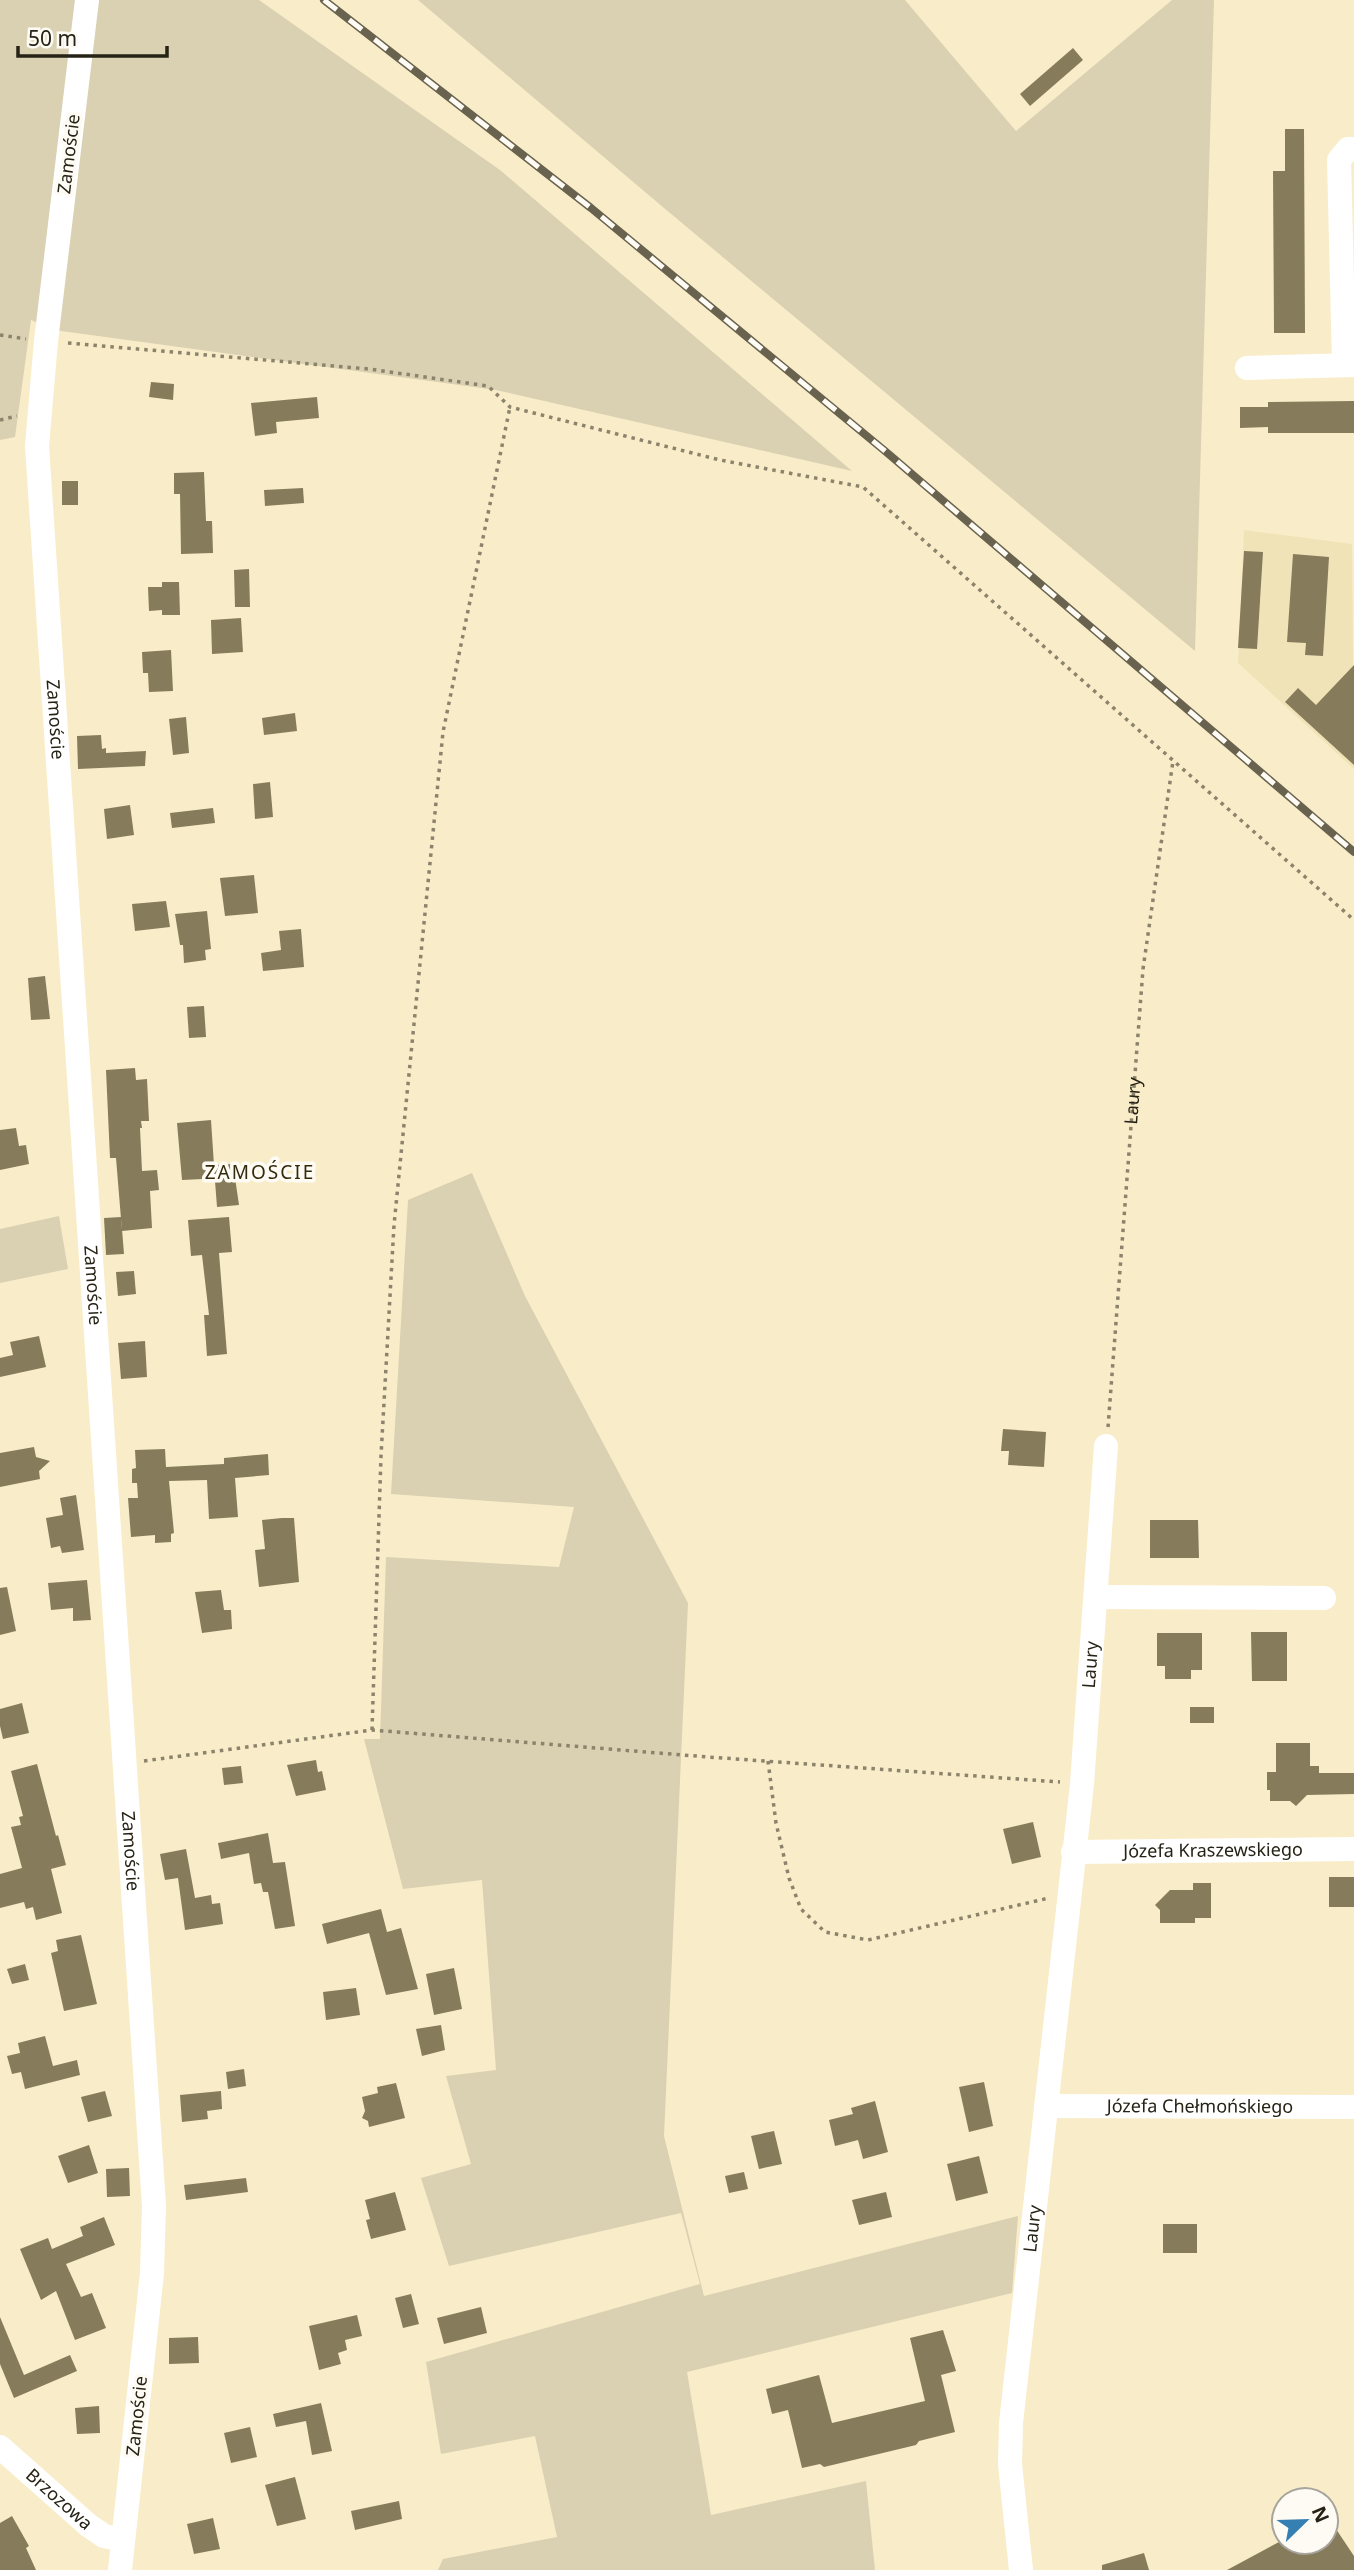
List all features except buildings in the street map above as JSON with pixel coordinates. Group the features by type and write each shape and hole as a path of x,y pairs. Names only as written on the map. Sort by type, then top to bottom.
{"street":[{"name":"Zamoście","path":"87,0 46,341 37,446 154,2206 152,2273 120,2570"},
{"path":"1247,368 1349,365 1339,160 1348,149 1354,149"},
{"name":"Laury","path":"1021,2570 1010,2464 1011,2423 1082,1784 1106,1446"},
{"path":"1096,1597 1324,1598"},
{"name":"Józefa Kraszewskiego","path":"1073,1852 1354,1849"},
{"name":"Józefa Chełmońskiego","path":"1046,2106 1354,2107"},
{"name":"Brzozowa","path":"0,2447 88,2525 104,2536 124,2540"}],"path":[{"path":"0,335 369,369 488,386 510,407 720,460 863,487 1354,920"},
{"path":"372,1730 381,1456 394,1225 443,732 510,407"},
{"name":"Laury","path":"1106,1446 1143,969 1173,761"},
{"path":"125,1764 372,1730 1082,1784"},
{"path":"768,1762 776,1823 789,1878 802,1909 825,1931 868,1940 1069,1894"}],"shaded area":[{"path":"0,0 259,0 500,170 852,471 496,390 54,330 31,320 15,437 0,440"},
{"path":"418,0 905,0 1016,131 1172,0 1214,0 1195,651 664,208"},
{"path":"1244,530 1352,544 1354,769 1238,663"},
{"path":"472,1173 525,1296 688,1603 664,2136 704,2296 1018,2216 1012,2293 687,2372 711,2515 866,2481 875,2570 438,2570 443,2559 557,2537 535,2436 441,2454 426,2362 700,2284 681,2213 449,2266 421,2178 471,2164 446,2076 496,2070 482,1880 403,1889 364,1739 380,1739 386,1557 559,1567 574,1507 391,1494 408,1200"},
{"path":"59,1216 68,1269 0,1283 0,1229"}],"railway":[{"path":"324,0 591,208 885,451 1354,852"}],"district":[{"name":"ZAMOŚCIE","path":"260,1172"}]}
